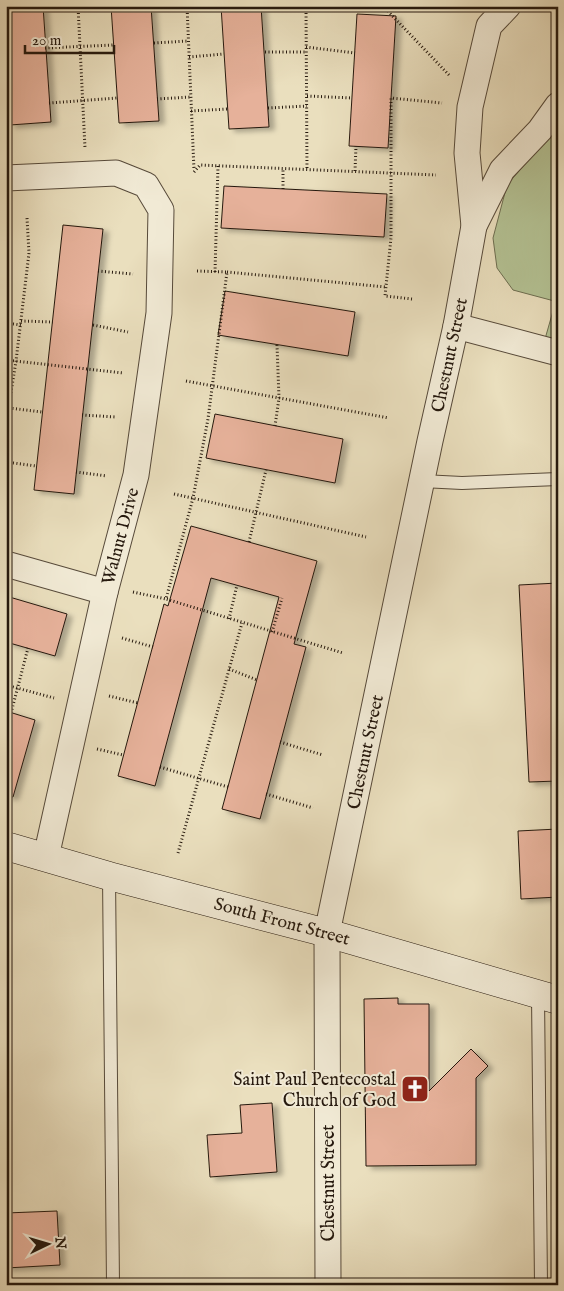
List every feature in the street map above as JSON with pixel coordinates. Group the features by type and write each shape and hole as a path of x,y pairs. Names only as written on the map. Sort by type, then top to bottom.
{"street":[{"name":"Chestnut Street","path":"328,1285 327,933 456,326 474,226 468,153 470,107 489,26 508,6"},
{"name":"Chestnut Street","path":"474,226 502,170 540,130 558,105"},
{"name":"Walnut Drive","path":"8,168 116,173 146,185 161,210 159,313 136,475 105,592 46,857"},
{"path":"456,326 558,353"},
{"path":"6,564 105,592"},
{"name":"South Front Street","path":"6,846 110,876 327,933 548,998"}],"lane":[{"path":"422,482 462,483 558,479"},
{"path":"110,876 113,1285"},
{"path":"541,1285 548,998"}],"path":[{"path":"78,6 86,155"},
{"path":"187,6 194,172 200,165 436,175"},
{"path":"306,6 307,170"},
{"path":"384,6 455,81"},
{"path":"154,44 188,41"},
{"path":"46,48 113,45"},
{"path":"306,47 355,53"},
{"path":"265,52 306,52"},
{"path":"189,57 224,54"},
{"path":"6,92 8,168"},
{"path":"157,100 191,96"},
{"path":"307,96 352,98"},
{"path":"49,103 117,98"},
{"path":"412,299 386,296 391,238 391,98 450,103"},
{"path":"268,108 307,106"},
{"path":"191,111 228,109"},
{"path":"355,171 356,146"},
{"path":"215,272 218,166"},
{"path":"283,169 283,189"},
{"path":"6,424 9,408 8,401 16,361 29,253 27,218"},
{"path":"98,271 136,274"},
{"path":"197,271 227,272 386,287"},
{"path":"166,600 193,498 208,419 227,272"},
{"path":"21,320 53,322"},
{"path":"6,323 20,325"},
{"path":"93,326 132,332"},
{"path":"275,426 279,398 277,345"},
{"path":"6,360 129,374"},
{"path":"186,381 389,418"},
{"path":"9,408 42,412"},
{"path":"82,415 122,418"},
{"path":"6,462 36,466"},
{"path":"249,542 266,470"},
{"path":"76,472 113,477"},
{"path":"174,494 366,536"},
{"path":"229,619 237,585"},
{"path":"131,592 166,600 343,653"},
{"path":"272,632 282,598"},
{"path":"178,853 242,623"},
{"path":"120,637 153,647"},
{"path":"11,713 28,648"},
{"path":"229,669 257,680"},
{"path":"6,685 58,699"},
{"path":"107,695 138,703"},
{"path":"280,742 323,755"},
{"path":"94,748 123,755"},
{"path":"160,767 228,787"},
{"path":"266,794 313,808"}],"green space":[{"path":"558,122 558,302 513,290 497,268 493,238 507,185"},
{"path":"553,311 558,312 558,366 539,360"}],"building":[{"path":"6,6 43,6 51,122 10,125 6,67"},
{"path":"111,6 151,6 159,121 119,123"},
{"path":"221,6 261,6 269,127 229,129"},
{"path":"357,14 396,16 388,148 349,146"},
{"path":"224,186 387,194 384,237 221,228"},
{"path":"63,225 103,229 74,494 34,490"},
{"path":"225,291 355,312 348,356 218,335"},
{"path":"215,414 343,439 335,483 206,458"},
{"path":"191,526 317,561 294,644 306,647 260,819 222,809 279,597 211,578 155,786 118,776 164,604 168,606"},
{"path":"558,583 558,781 529,782 519,585"},
{"path":"6,596 67,614 55,656 6,642"},
{"path":"6,711 35,720 13,797 6,796"},
{"path":"558,829 558,897 521,899 518,831"},
{"name":"Saint Paul Pentecostal Church of God","path":"398,998 398,1004 429,1004 429,1091 471,1049 488,1066 476,1078 476,1165 366,1166 364,999"},
{"path":"272,1103 277,1172 210,1177 207,1135 242,1133 240,1105"},
{"path":"57,1211 60,1265 6,1268 6,1213"}],"place":[{"name":"Saint Paul Pentecostal Church of God","path":"415,1089"}]}
